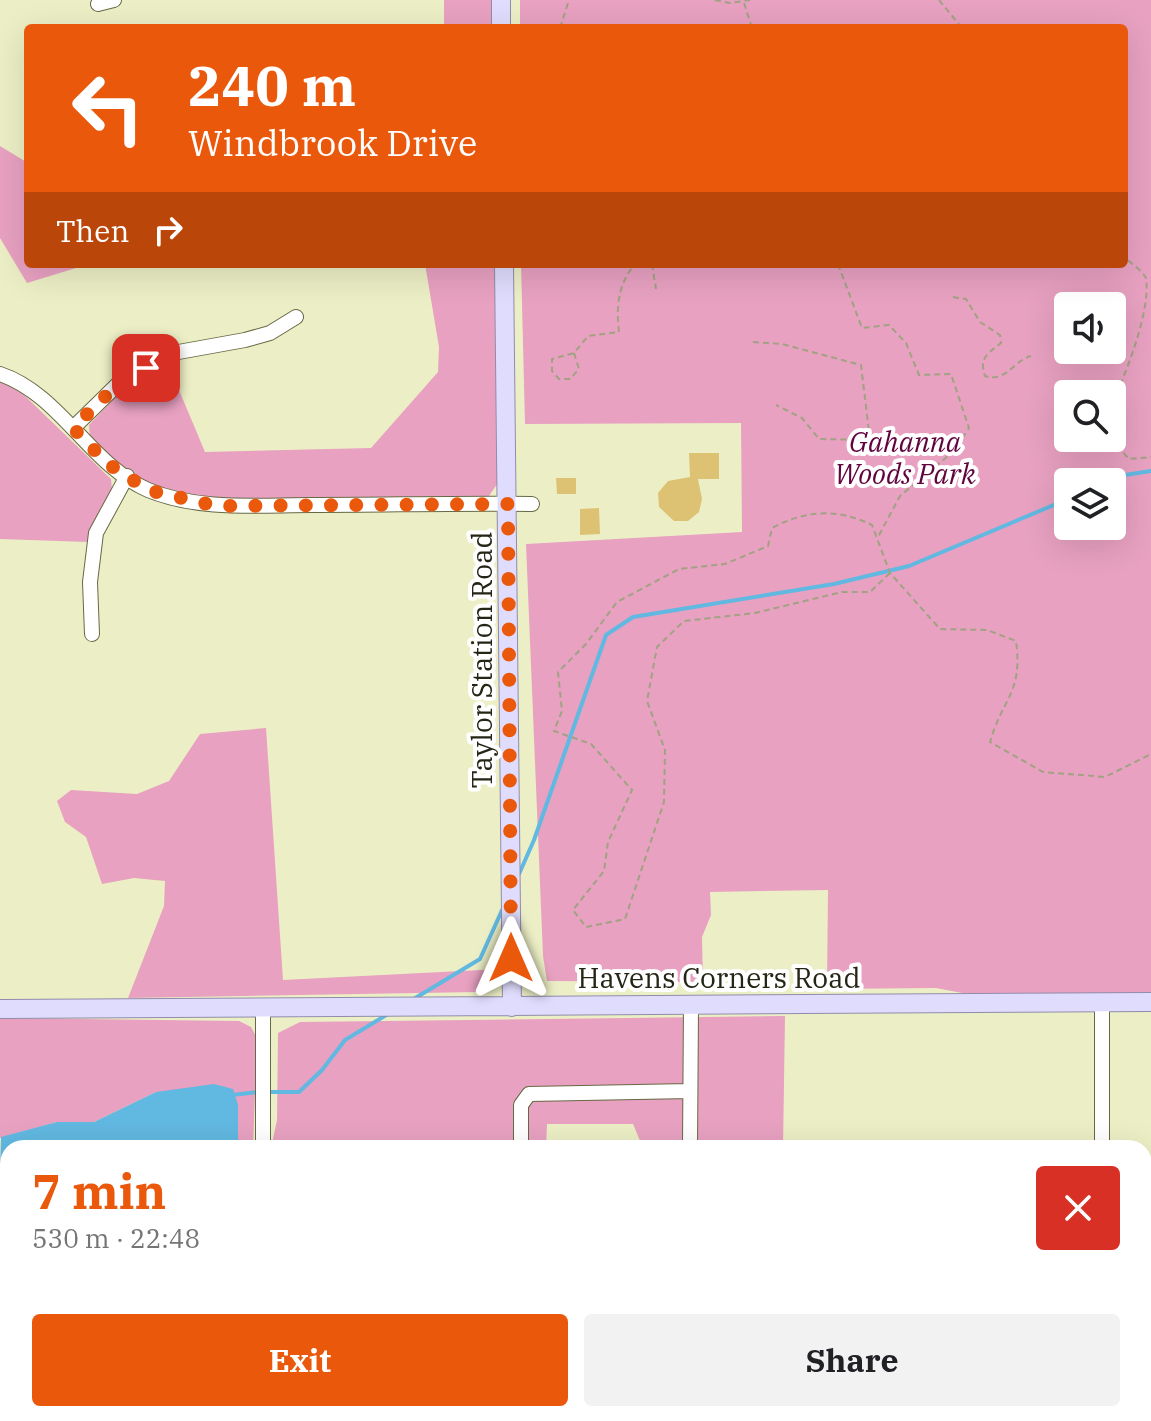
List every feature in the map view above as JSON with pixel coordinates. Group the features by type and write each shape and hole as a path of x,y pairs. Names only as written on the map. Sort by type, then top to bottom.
{"main road":[{"path":"501,0 501,24"},
{"name":"Taylor Station Road","path":"504,268 512,1007"},
{"name":"Havens Corners Road","path":"0,1009 1151,1002"}],"street":[{"path":"98,4 114,0"},
{"path":"73,428 119,383 173,353 270,333 296,317"},
{"path":"0,374 12,378 73,428 107,463 148,490 216,506 532,504"},
{"path":"92,634 90,582 96,533 127,476"},
{"path":"1102,1002 1102,1140"},
{"path":"690,1140 691,1006"},
{"path":"263,1007 263,1140"},
{"path":"521,1140 521,1105 529,1094 690,1091"}],"path":[{"path":"561,24 569,0"},
{"path":"715,0 750,0"},
{"path":"939,0 959,24"},
{"path":"744,2 751,24"},
{"path":"1124,380 1135,357 1151,308 1147,279 1128,260"},
{"path":"574,353 579,369 570,379 559,379 552,371 552,359 574,353 588,336 619,332 616,312 619,292 633,268"},
{"path":"653,268 656,289"},
{"path":"840,268 862,328 889,325 906,343 919,375 951,374 969,428 946,459 900,496 877,538"},
{"path":"953,297 966,299 980,322 1000,335 1001,343 984,355 981,365 985,376 993,379 1007,374 1021,358 1031,356"},
{"path":"753,342 782,344 861,365 870,440 819,439 802,418 776,405"},
{"path":"1123,452 1129,459 1151,457"},
{"path":"890,573 870,592 842,592 755,613 684,621 657,647 647,701 665,750 664,802 625,919 586,927 573,910 604,871 608,842 632,790 591,744 554,731 562,711 558,672 586,644 617,602 679,569 725,564 768,546 772,528 797,515 831,511 872,525 890,573 940,629 987,630 1016,641 1020,669 1012,694 997,716 990,742 1043,772 1105,777 1151,754"}],"green space":[{"path":"444,0 494,0 494,24 444,24"},
{"name":"Gahanna Woods Park","path":"520,0 1151,0 1151,996 988,998 936,988 827,989 828,890 710,892 711,915 702,937 703,982 547,981 543,956 526,544 742,532 741,423 525,424 521,268 1128,268 1128,24 520,24"},
{"path":"0,146 24,161 24,268 76,268 27,283 0,238"},
{"path":"426,268 498,268 502,477 489,496 211,499 151,485 114,461 90,439 89,425 119,393 168,364 205,452 371,448 438,372 439,347"},
{"path":"0,381 22,393 111,479 112,490 88,542 0,539"},
{"path":"266,728 283,980 501,969 493,985 479,992 128,998 164,906 165,881 134,878 102,884 86,837 65,822 57,801 71,790 137,794 169,781 200,734"},
{"path":"785,1016 783,1140 640,1140 633,1124 547,1124 546,1140 273,1140 277,1120 278,1033 300,1022"},
{"path":"0,1018 239,1021 251,1027 257,1038 253,1140 226,1140 156,1092 94,1122 57,1122 0,1138"}],"water":[{"path":"214,1084 233,1089 238,1105 238,1140 1,1140 1,1137 57,1122 94,1122 156,1092"}],"building":[{"path":"689,453 719,453 719,479 698,479 702,499 699,512 688,521 674,521 659,507 658,493 668,481 690,477"},
{"path":"556,478 576,478 576,494 557,494"},
{"path":"599,508 600,534 580,535 580,509"}],"waterway":[{"path":"1126,475 1151,471"},
{"path":"519,874 534,840 606,635 633,617 834,584 909,566 1054,505"},
{"path":"412,1000 480,959 503,908"},
{"path":"267,1092 299,1092 322,1070 345,1040 388,1014"},
{"path":"232,1095 259,1092"}],"route":[{"path":"146,368 119,383 73,428 107,463 148,490 216,506 508,504 511,958"}]}
